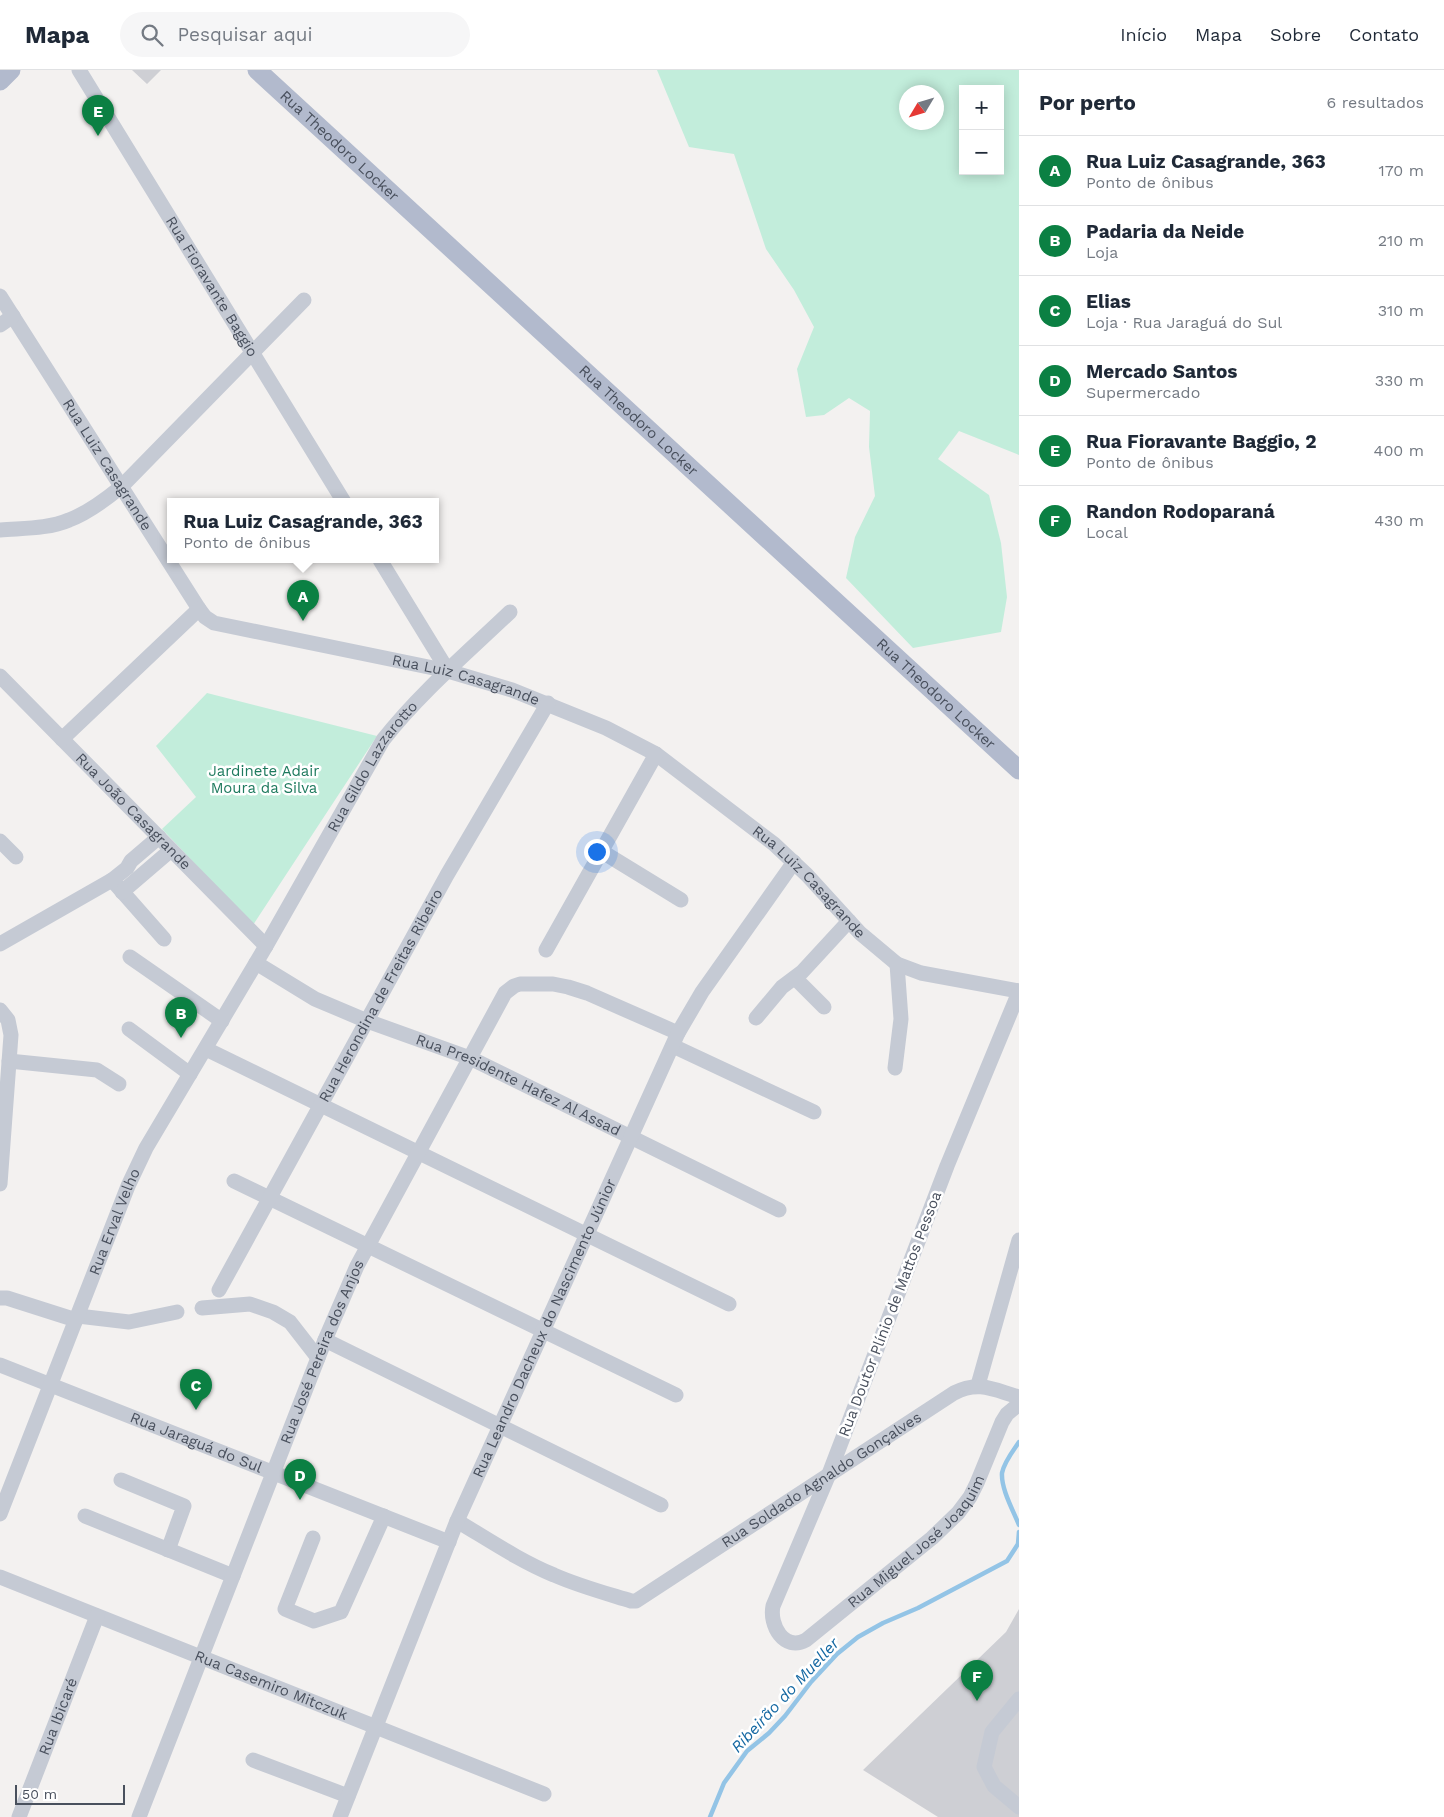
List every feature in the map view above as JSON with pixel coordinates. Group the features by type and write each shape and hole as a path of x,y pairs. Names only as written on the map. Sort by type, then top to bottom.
{"main road":[{"name":"Rua Theodoro Locker","path":"257,70 1019,770"}],"street":[{"name":"Rua Fioravante Baggio","path":"79,70 342,498"},
{"name":"Rua Luiz Casagrande","path":"0,296 167,559"},
{"path":"0,530 47,526 67,521 100,503 121,487 304,300"},
{"path":"0,325 13,316"},
{"name":"Rua Luiz Casagrande","path":"170,563 199,609 205,617 214,623 448,671 548,703 606,728 656,754 752,827 794,862 872,944 897,964 921,973 1019,992"},
{"path":"382,563 448,671"},
{"path":"62,739 199,609"},
{"name":"Rua Gildo Lazzarotto","path":"266,946 377,750 391,730 448,671 510,612"},
{"name":"Rua João Casagrande","path":"0,676 266,946"},
{"name":"Rua Herondina de Freitas Ribeiro","path":"219,1290 447,875 548,703"},
{"path":"546,950 656,754"},
{"path":"117,886 131,861 159,838"},
{"path":"0,841 16,857"},
{"path":"0,944 117,886 172,850"},
{"path":"601,852 681,900"},
{"name":"Rua Leandro Dacheux do Nascimento Júnior","path":"340,1817 457,1521 676,1040 702,992 794,862"},
{"path":"117,886 164,939"},
{"path":"756,1018 782,987 795,978 849,921"},
{"name":"Rua Erval Velho","path":"0,1514 137,1166 266,946"},
{"path":"130,958 222,1021"},
{"name":"Rua Presidente Hafez Al Assad","path":"256,964 315,999 367,1021 470,1058 779,1210"},
{"path":"896,1068 902,1019 897,964"},
{"path":"795,978 824,1008"},
{"name":"Rua José Pereira dos Anjos","path":"140,1817 325,1340 349,1283 509,988 527,984 553,984 568,987 587,993 676,1040"},
{"name":"Rua Doutor Plínio de Mattos Pessoa","path":"780,1636 773,1622 773,1606 829,1474 947,1166 1019,992"},
{"path":"0,1010 8,1020 10,1028 0,1184"},
{"path":"129,1029 190,1074"},
{"path":"676,1040 814,1112"},
{"path":"206,1049 729,1304"},
{"path":"9,1061 97,1070 119,1084"},
{"path":"234,1181 676,1395"},
{"path":"1019,1240 978,1385 1019,1397"},
{"path":"0,1298 7,1298 77,1318 129,1322 177,1312"},
{"path":"202,1308 250,1304 273,1312 290,1322 318,1358"},
{"path":"325,1340 662,1504"},
{"name":"Rua Jaraguá do Sul","path":"0,1365 449,1542"},
{"name":"Rua Soldado Agnaldo Gonçalves","path":"457,1521 530,1564 554,1575 631,1602 642,1599 954,1393 970,1386 978,1385"},
{"name":"Rua Miguel José Joaquim","path":"780,1636 794,1643 801,1643 806,1640 945,1527 970,1497 1002,1422 1007,1414 1019,1404"},
{"path":"121,1480 184,1506 168,1550"},
{"path":"85,1516 233,1576"},
{"path":"313,1538 285,1610 314,1621 341,1612 384,1516"},
{"name":"Rua Casemiro Mitczuk","path":"0,1578 544,1794"},
{"name":"Rua Ibicaré","path":"20,1817 97,1616"},
{"path":"1019,1699 992,1732 984,1767 994,1786 1019,1807"},
{"path":"253,1760 348,1796"}],"green space":[{"path":"657,70 1019,70 1019,455 959,431 938,459 989,495 1001,543 1007,597 1001,632 913,648 846,578 855,537 875,496 869,447 870,411 849,398 824,415 806,417 797,369 814,327 794,290 766,249 734,154 689,147"},
{"name":"Jardinete Adair Moura da Silva","path":"207,693 377,736 253,925 162,829 196,797 156,746"}],"building":[{"path":"132,70 161,70 147,84"},
{"path":"1019,1609 1019,1817 938,1817 863,1770 1006,1632"}],"waterway":[{"name":"Ribeirão do Mueller","path":"1019,1442 1002,1473 1005,1493 1019,1525"},
{"name":"Ribeirão do Mueller","path":"710,1817 724,1783 747,1751 769,1733 785,1716 811,1682 837,1654 858,1637 883,1623 918,1608 1007,1561 1018,1544 1019,1532"}],"place":[{"name":"Rua Fioravante Baggio, 2","path":"98,136"},
{"name":"Rua Luiz Casagrande, 363","path":"303,621"},
{"name":"Padaria da Neide","path":"181,1038"},
{"name":"Elias","path":"196,1410"},
{"name":"Mercado Santos","path":"300,1500"},
{"name":"Randon Rodoparaná","path":"977,1701"}]}
